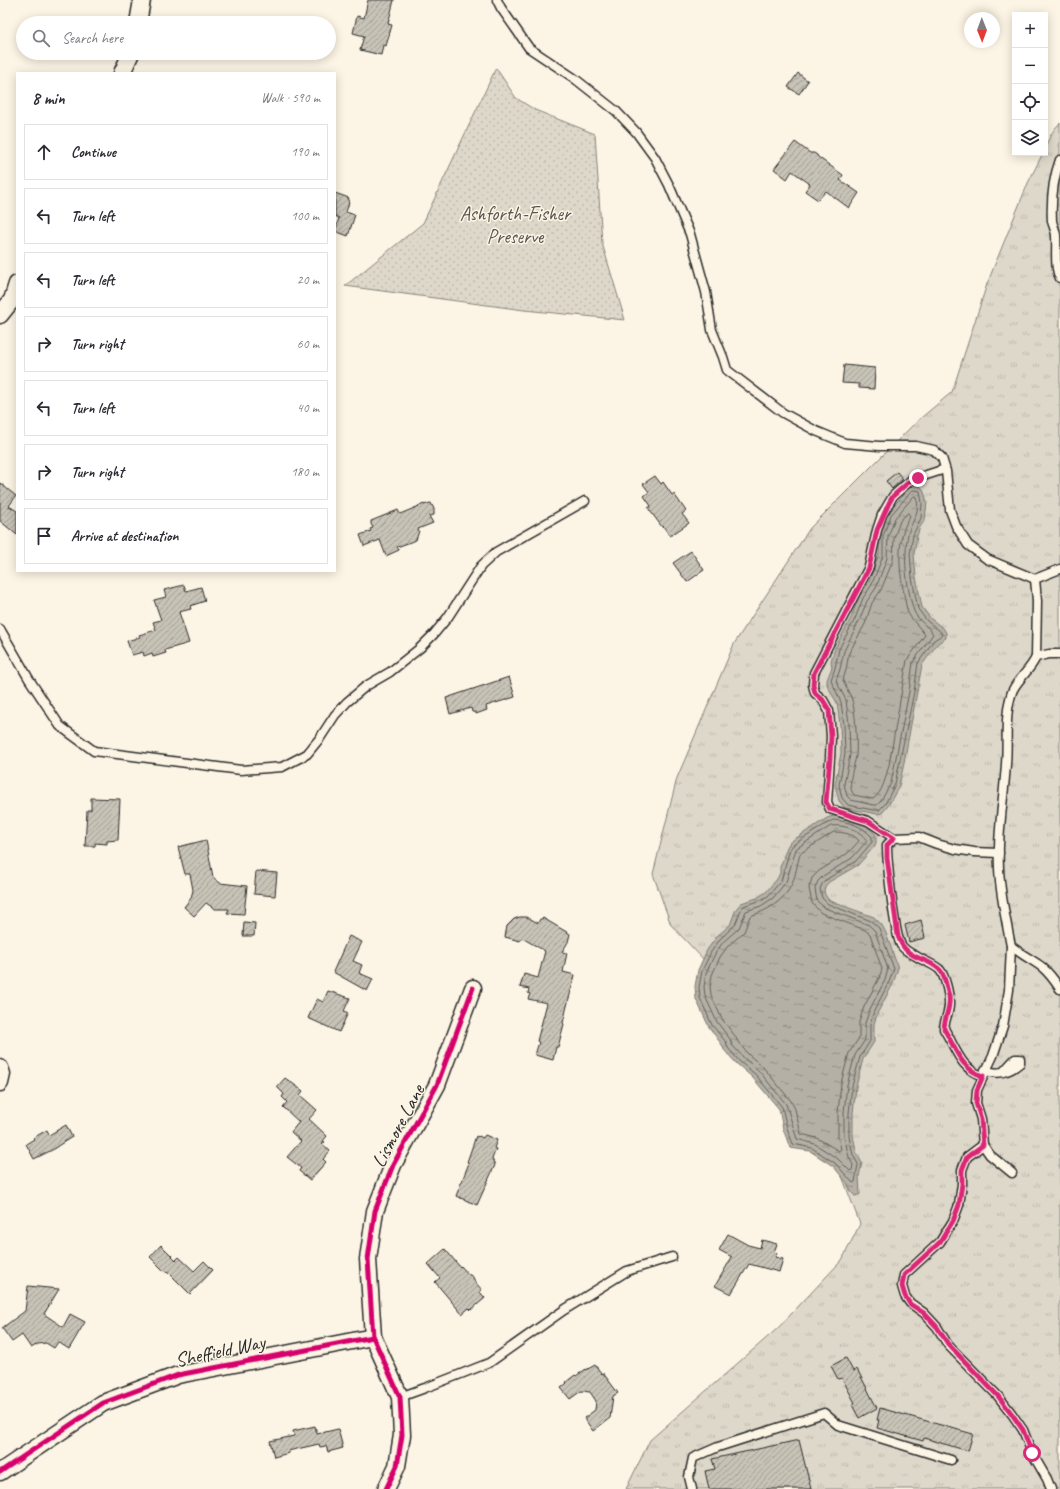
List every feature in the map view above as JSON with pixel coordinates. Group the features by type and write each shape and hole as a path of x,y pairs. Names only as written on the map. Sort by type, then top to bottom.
{"street":[{"path":"139,16 142,0"},
{"path":"122,72 128,60"},
{"path":"0,316 12,300 16,287"},
{"name":"Lismore Lane","path":"386,1489 397,1466 402,1436 400,1397 373,1338 368,1259 375,1211 393,1165 438,1085 473,988"},
{"path":"0,1068 2,1074 0,1083"},
{"name":"Sheffield Way","path":"0,1472 103,1403 178,1375 373,1338"}],"lane":[{"path":"498,0 501,8 529,48 574,78 616,111 636,132 655,158 669,185 690,234 706,292 712,330 727,370 783,413 816,431 845,443 879,446 916,446 934,450 942,458 945,468 950,510 956,526 968,545 987,558 1035,579 1060,569"},
{"path":"1060,160 1053,190 1052,222 1056,234 1057,265 1060,278"},
{"path":"945,468 911,480 893,496 882,515 877,530 869,568 814,673 813,685 815,693 823,700 829,710 830,751 826,802 830,809 868,821 894,838 920,837 936,844 955,849 974,852 999,853"},
{"path":"0,629 29,679 60,726 94,751 241,770 282,767 307,754 320,738 335,714 347,702 366,686 390,672 420,648 434,634 448,616 481,566 496,552 585,501"},
{"path":"1012,1173 990,1155 983,1145 981,1119 976,1103 977,1090 993,1056 1003,1026 1009,990 1011,946 1001,888 999,853 1009,704 1012,690 1036,657 1037,601 1035,579"},
{"path":"1036,657 1049,654 1060,654"},
{"path":"894,838 887,845 887,858 897,930 901,944 907,952 940,970 949,995 949,1004 944,1029 962,1063 974,1073 1003,1072"},
{"path":"1011,946 1042,967 1051,976 1060,989"},
{"path":"983,1145 967,1157 962,1170 959,1205 953,1221 940,1242 904,1275 902,1286 905,1296 910,1304 924,1313 937,1327 948,1344 998,1396 1012,1414 1023,1430 1032,1453 1051,1489"},
{"path":"400,1397 489,1363 564,1310 627,1270 672,1257"},
{"path":"692,1489 689,1477 693,1458 718,1447 824,1413 838,1425 951,1460"}],"green space":[{"name":"Ashforth-Fisher Preserve","path":"496,68 516,98 535,110 595,134 602,243 625,320 524,310 345,286 423,223"},
{"path":"1060,123 1060,1489 626,1489 650,1440 778,1328 842,1260 860,1224 828,1139 706,962 671,925 653,874 677,778 734,644 810,528 916,422 952,392 987,284 1028,183 1042,156 1048,156 1048,141"}],"water":[{"path":"911,486 920,486 923,489 927,502 925,520 920,527 917,536 914,554 916,577 922,607 930,618 944,629 946,638 938,643 922,665 899,786 888,806 882,813 877,814 845,808 839,801 835,785 841,753 840,725 837,703 827,685 827,680 832,667 831,661 835,648 851,618 859,596 868,584 879,554 879,536 887,513"},
{"path":"833,816 857,821 872,830 876,835 876,843 858,865 829,882 824,889 824,892 830,901 874,917 882,925 898,968 893,984 878,1012 874,1024 874,1042 863,1059 856,1087 853,1113 853,1136 857,1154 862,1163 859,1176 860,1194 855,1196 851,1192 847,1183 833,1166 810,1151 790,1148 783,1129 779,1109 752,1077 724,1050 709,1027 696,999 695,986 698,970 707,950 717,936 730,925 736,909 741,903 757,898 766,892 777,879 780,873 780,866 790,842 827,818"}],"building":[{"path":"368,0 394,0 388,24 392,25 386,46 383,45 381,55 360,50 364,36 353,33 357,16 364,18"},
{"path":"798,73 808,81 799,94 788,87"},
{"path":"795,142 810,153 817,155 843,175 840,180 859,193 849,208 826,191 818,200 805,191 810,184 792,171 787,179 774,169"},
{"path":"336,193 349,198 346,212 355,215 348,236 336,231 339,218 336,216"},
{"path":"844,365 875,368 874,389 859,388 859,384 842,383"},
{"path":"897,472 903,479 892,489 886,481"},
{"path":"655,476 661,484 663,482 672,495 674,494 686,511 682,514 689,523 670,536 648,508 651,506 644,496 649,492 643,484"},
{"path":"0,483 16,496 9,506 16,510 16,534 0,521"},
{"path":"431,503 434,509 434,515 429,516 433,523 418,529 419,531 416,540 397,547 399,550 386,556 380,540 364,546 360,535 371,531 370,529 373,528 371,521 398,510 400,514 424,504"},
{"path":"691,551 704,570 687,582 673,563"},
{"path":"184,585 186,591 201,587 205,601 190,606 191,609 179,612 189,643 165,650 166,653 153,657 152,653 144,656 143,652 132,655 127,641 140,637 139,635 156,630 153,622 161,620 154,600 166,597 164,590"},
{"path":"509,677 515,697 486,706 487,710 476,714 476,712 472,712 471,708 450,714 446,698"},
{"path":"91,798 120,799 118,840 107,841 107,844 95,843 95,846 85,846 87,810 91,810"},
{"path":"206,840 213,877 220,883 247,886 244,914 227,913 229,909 215,909 206,903 194,916 184,907 191,898 193,890 190,874 185,874 178,847"},
{"path":"256,871 277,873 275,896 254,894"},
{"path":"527,917 538,923 540,919 543,918 570,934 568,942 562,952 567,953 563,972 575,975 564,1024 553,1060 535,1055 547,1003 528,999 530,994 528,993 529,989 520,987 524,974 538,978 545,951 522,938 520,941 505,937 507,926 514,919"},
{"path":"921,920 925,938 909,942 905,925"},
{"path":"244,922 255,923 254,936 243,936"},
{"path":"349,936 362,942 353,961 362,965 359,973 373,979 367,991 333,972"},
{"path":"328,991 350,998 344,1011 348,1013 339,1032 308,1018 317,999 323,1002"},
{"path":"285,1078 303,1091 300,1095 317,1110 309,1119 327,1136 323,1141 325,1142 322,1144 330,1151 323,1159 326,1162 310,1180 299,1171 301,1168 287,1157 301,1141 291,1132 299,1122 283,1107 287,1102 282,1097 284,1094 277,1087"},
{"path":"66,1125 72,1137 56,1148 34,1159 26,1144 47,1130 49,1135"},
{"path":"485,1135 497,1140 494,1148 496,1149 492,1159 495,1165 477,1205 456,1196 469,1163 467,1162 476,1136 483,1138"},
{"path":"728,1234 748,1245 760,1248 762,1240 777,1244 774,1252 777,1253 775,1257 783,1259 779,1272 749,1264 731,1294 715,1286 732,1257 719,1250"},
{"path":"161,1245 176,1260 179,1257 194,1271 204,1261 213,1270 190,1294 167,1271 165,1272 150,1257"},
{"path":"445,1249 460,1267 461,1266 473,1277 475,1282 482,1290 480,1292 485,1298 471,1310 469,1308 462,1314 435,1282 440,1278 428,1264"},
{"path":"28,1286 59,1289 44,1314 63,1327 70,1314 85,1322 69,1349 58,1342 54,1348 46,1343 38,1344 31,1348 22,1335 12,1342 2,1328 25,1311"},
{"path":"846,1358 853,1371 857,1369 877,1408 859,1418 852,1405 855,1403 842,1378 838,1379 831,1366"},
{"path":"595,1365 618,1393 613,1396 610,1418 593,1431 584,1418 595,1410 596,1401 590,1392 581,1391 570,1399 561,1388 575,1375 576,1376"},
{"path":"880,1408 973,1434 968,1451 924,1438 923,1441 877,1428"},
{"path":"315,1426 317,1434 338,1429 343,1448 328,1452 326,1446 320,1447 319,1444 288,1451 289,1453 274,1457 270,1441 294,1436 293,1431"},
{"path":"799,1440 811,1489 709,1489 705,1471 715,1469 712,1459"}],"cycle path":[{"path":"386,1489 397,1466 402,1435 400,1397 373,1337 368,1259 375,1211 393,1165 437,1085 473,988"},
{"path":"0,1472 103,1403 178,1375 373,1337"}],"route":[{"path":"918,478 911,480 893,496 882,515 877,530 869,568 814,673 813,685 815,693 823,700 829,710 831,736 826,802 830,809 868,821 894,838 887,845 887,858 898,936 901,944 907,952 940,970 949,995 949,1004 944,1029 962,1063 974,1073 983,1076 977,1090 976,1103 981,1119 983,1145 967,1157 962,1170 959,1205 953,1221 940,1242 904,1275 902,1286 905,1296 910,1304 924,1313 937,1327 948,1344 961,1359 998,1396 1023,1430 1032,1453"}]}
